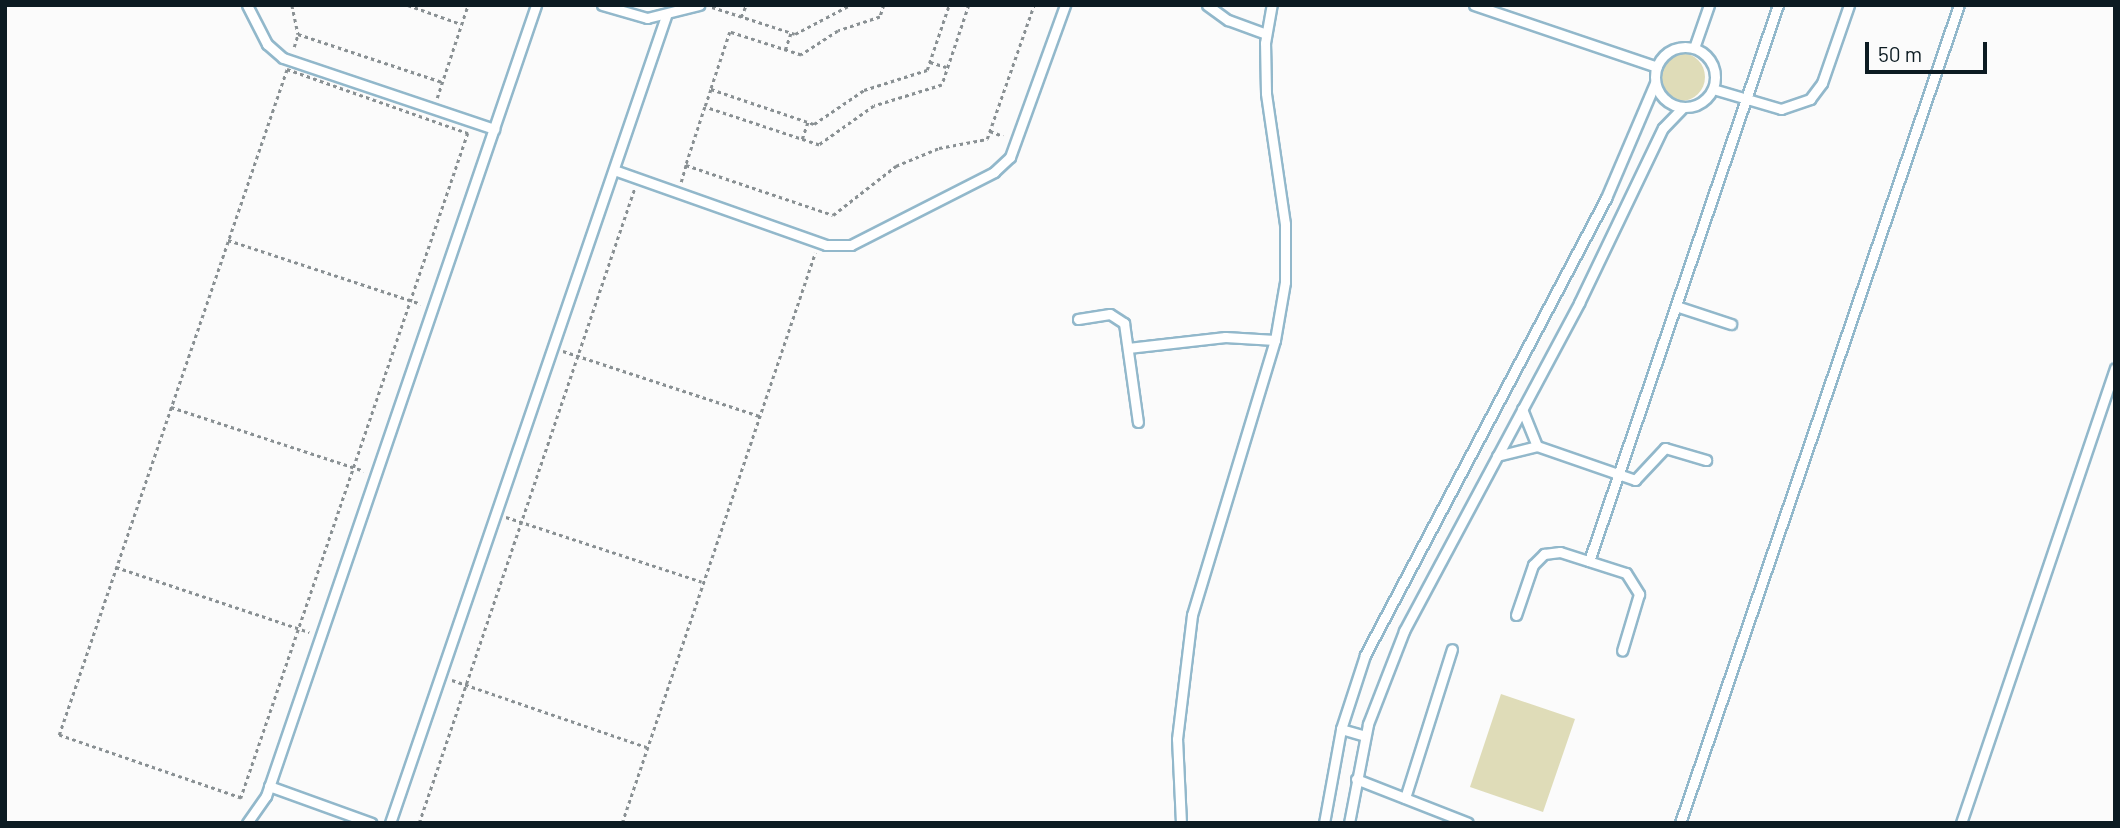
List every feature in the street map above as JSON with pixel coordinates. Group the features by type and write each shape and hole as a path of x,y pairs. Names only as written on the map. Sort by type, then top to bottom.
{"lane":[{"path":"247,5 267,44 283,58 494,130"},
{"path":"247,823 269,786 536,5"},
{"path":"602,5 647,18 666,16 699,5"},
{"path":"614,170 826,245 850,245 994,172 1010,157 1065,5"},
{"path":"1207,5 1228,20 1266,34"},
{"path":"1181,823 1177,739 1192,615 1275,340 1285,233 1268,117 1266,34 1272,5"},
{"path":"1474,5 1657,68"},
{"path":"1694,48 1709,5"},
{"path":"1589,561 1778,5"},
{"path":"1713,89 1781,109 1810,99 1822,83 1849,5"},
{"path":"1680,823 1959,5"},
{"path":"390,823 666,16"},
{"path":"1324,823 1341,729 1381,620 1606,198 1655,83 1657,68 1671,50 1694,48 1711,61 1713,89 1704,102 1682,108 1663,128 1522,409 1404,631 1365,736 1349,823"},
{"path":"1655,83 1662,97 1682,108"},
{"path":"1676,306 1731,324"},
{"path":"1078,319 1118,316 1128,348 1138,422"},
{"path":"1128,348 1225,337 1275,340"},
{"path":"1961,823 2115,368"},
{"path":"1522,409 1537,446"},
{"path":"1497,456 1537,446 1619,475 1643,477 1665,448 1706,460"},
{"path":"1516,615 1540,557 1560,552 1626,573 1637,586 1637,603 1622,651"},
{"path":"1405,798 1452,649"},
{"path":"1341,729 1365,736"},
{"path":"1356,779 1468,823"},
{"path":"269,786 370,823"}],"path":[{"path":"292,5 298,34 442,82"},
{"path":"408,5 461,24"},
{"path":"433,109 467,5"},
{"path":"705,5 791,33 850,5"},
{"path":"741,17 746,5"},
{"path":"884,5 880,17 838,31 801,55 730,32 686,165 833,215 896,166 939,148 987,139 1034,5"},
{"path":"710,89 814,124 873,86 927,70 948,5"},
{"path":"705,107 820,145 874,106 942,85 969,5"},
{"path":"785,50 791,33"},
{"path":"930,61 948,68"},
{"path":"287,69 468,132 411,301 240,798 59,735 287,69"},
{"path":"802,139 808,122"},
{"path":"419,823 634,188 647,193"},
{"path":"228,240 432,308"},
{"path":"622,823 816,251 803,247"},
{"path":"553,348 760,416"},
{"path":"171,407 375,475"},
{"path":"496,514 703,582"},
{"path":"116,568 320,636"},
{"path":"440,676 647,747"}],"shaded area":[{"path":"1681,53 1698,60 1705,77 1698,94 1681,101 1664,94 1657,77 1664,60"},
{"path":"1501,694 1575,719 1543,812 1470,787"}]}
